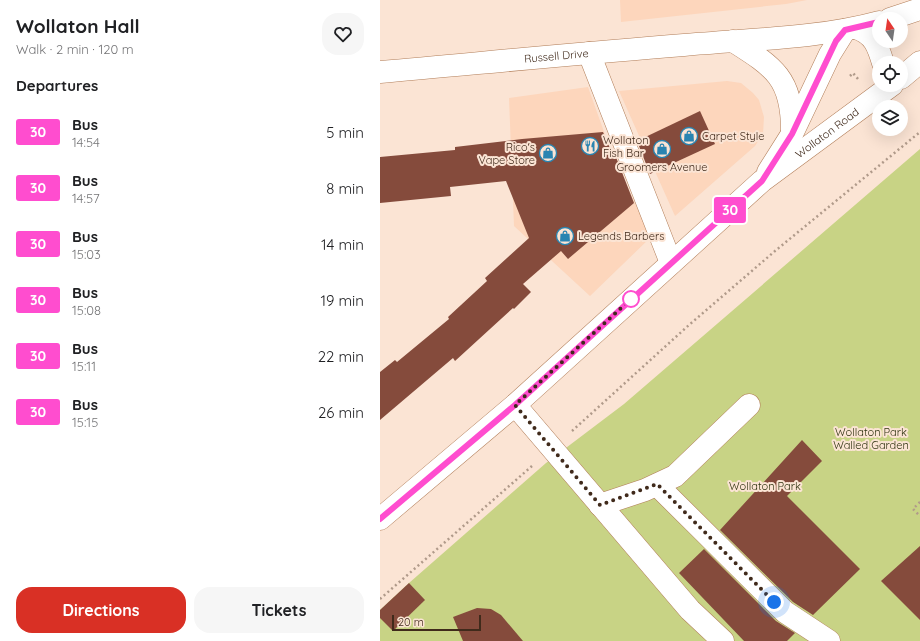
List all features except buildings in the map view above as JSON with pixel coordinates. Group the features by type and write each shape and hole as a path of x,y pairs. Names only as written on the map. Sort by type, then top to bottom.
{"street":[{"path":"908,13 920,9"},
{"path":"733,41 792,37 850,29 872,24"},
{"path":"850,29 868,34 876,42 881,56"},
{"name":"Wollaton Road","path":"762,181 792,134 830,54 850,29"},
{"path":"733,41 765,62 781,80 791,102 792,134"},
{"name":"Russell Drive","path":"380,72 733,41"},
{"path":"589,53 671,263"},
{"name":"Wollaton Road","path":"908,71 920,62"},
{"name":"Wollaton Road","path":"380,519 515,405 762,181 880,92"},
{"path":"515,405 690,610 723,641"},
{"path":"600,505 676,476 749,405"},
{"path":"657,484 785,612 829,641"}],"path":[{"path":"380,599 552,449 688,325 775,251 920,132"},
{"path":"920,502 913,508 920,516"}],"shaded area":[{"path":"620,0 807,0 786,4 621,22"},
{"path":"727,81 741,83 759,100 764,117 763,134 755,146 675,216 619,91"},
{"path":"588,87 613,157 651,237 590,296 514,226 509,98"}],"green space":[{"name":"Wollaton Park","path":"920,149 920,641 380,641 380,610 409,583 546,463 624,404"}],"bus line":[{"name":"30","path":"380,519 515,405 762,181 792,134 836,41 845,30 872,24"}],"place":[{"name":"Carpet Style","path":"689,136"},
{"name":"Wollaton Fish Bar","path":"590,146"},
{"name":"Groomers Avenue","path":"662,149"},
{"name":"Rico's Vape Store","path":"548,153"},
{"name":"Legends Barbers","path":"565,236"}],"route":[{"path":"631,299 515,405 600,505 645,490 657,484 774,602"}],"park label":[{"name":"Wollaton Park Walled Garden","path":"871,438"}]}
